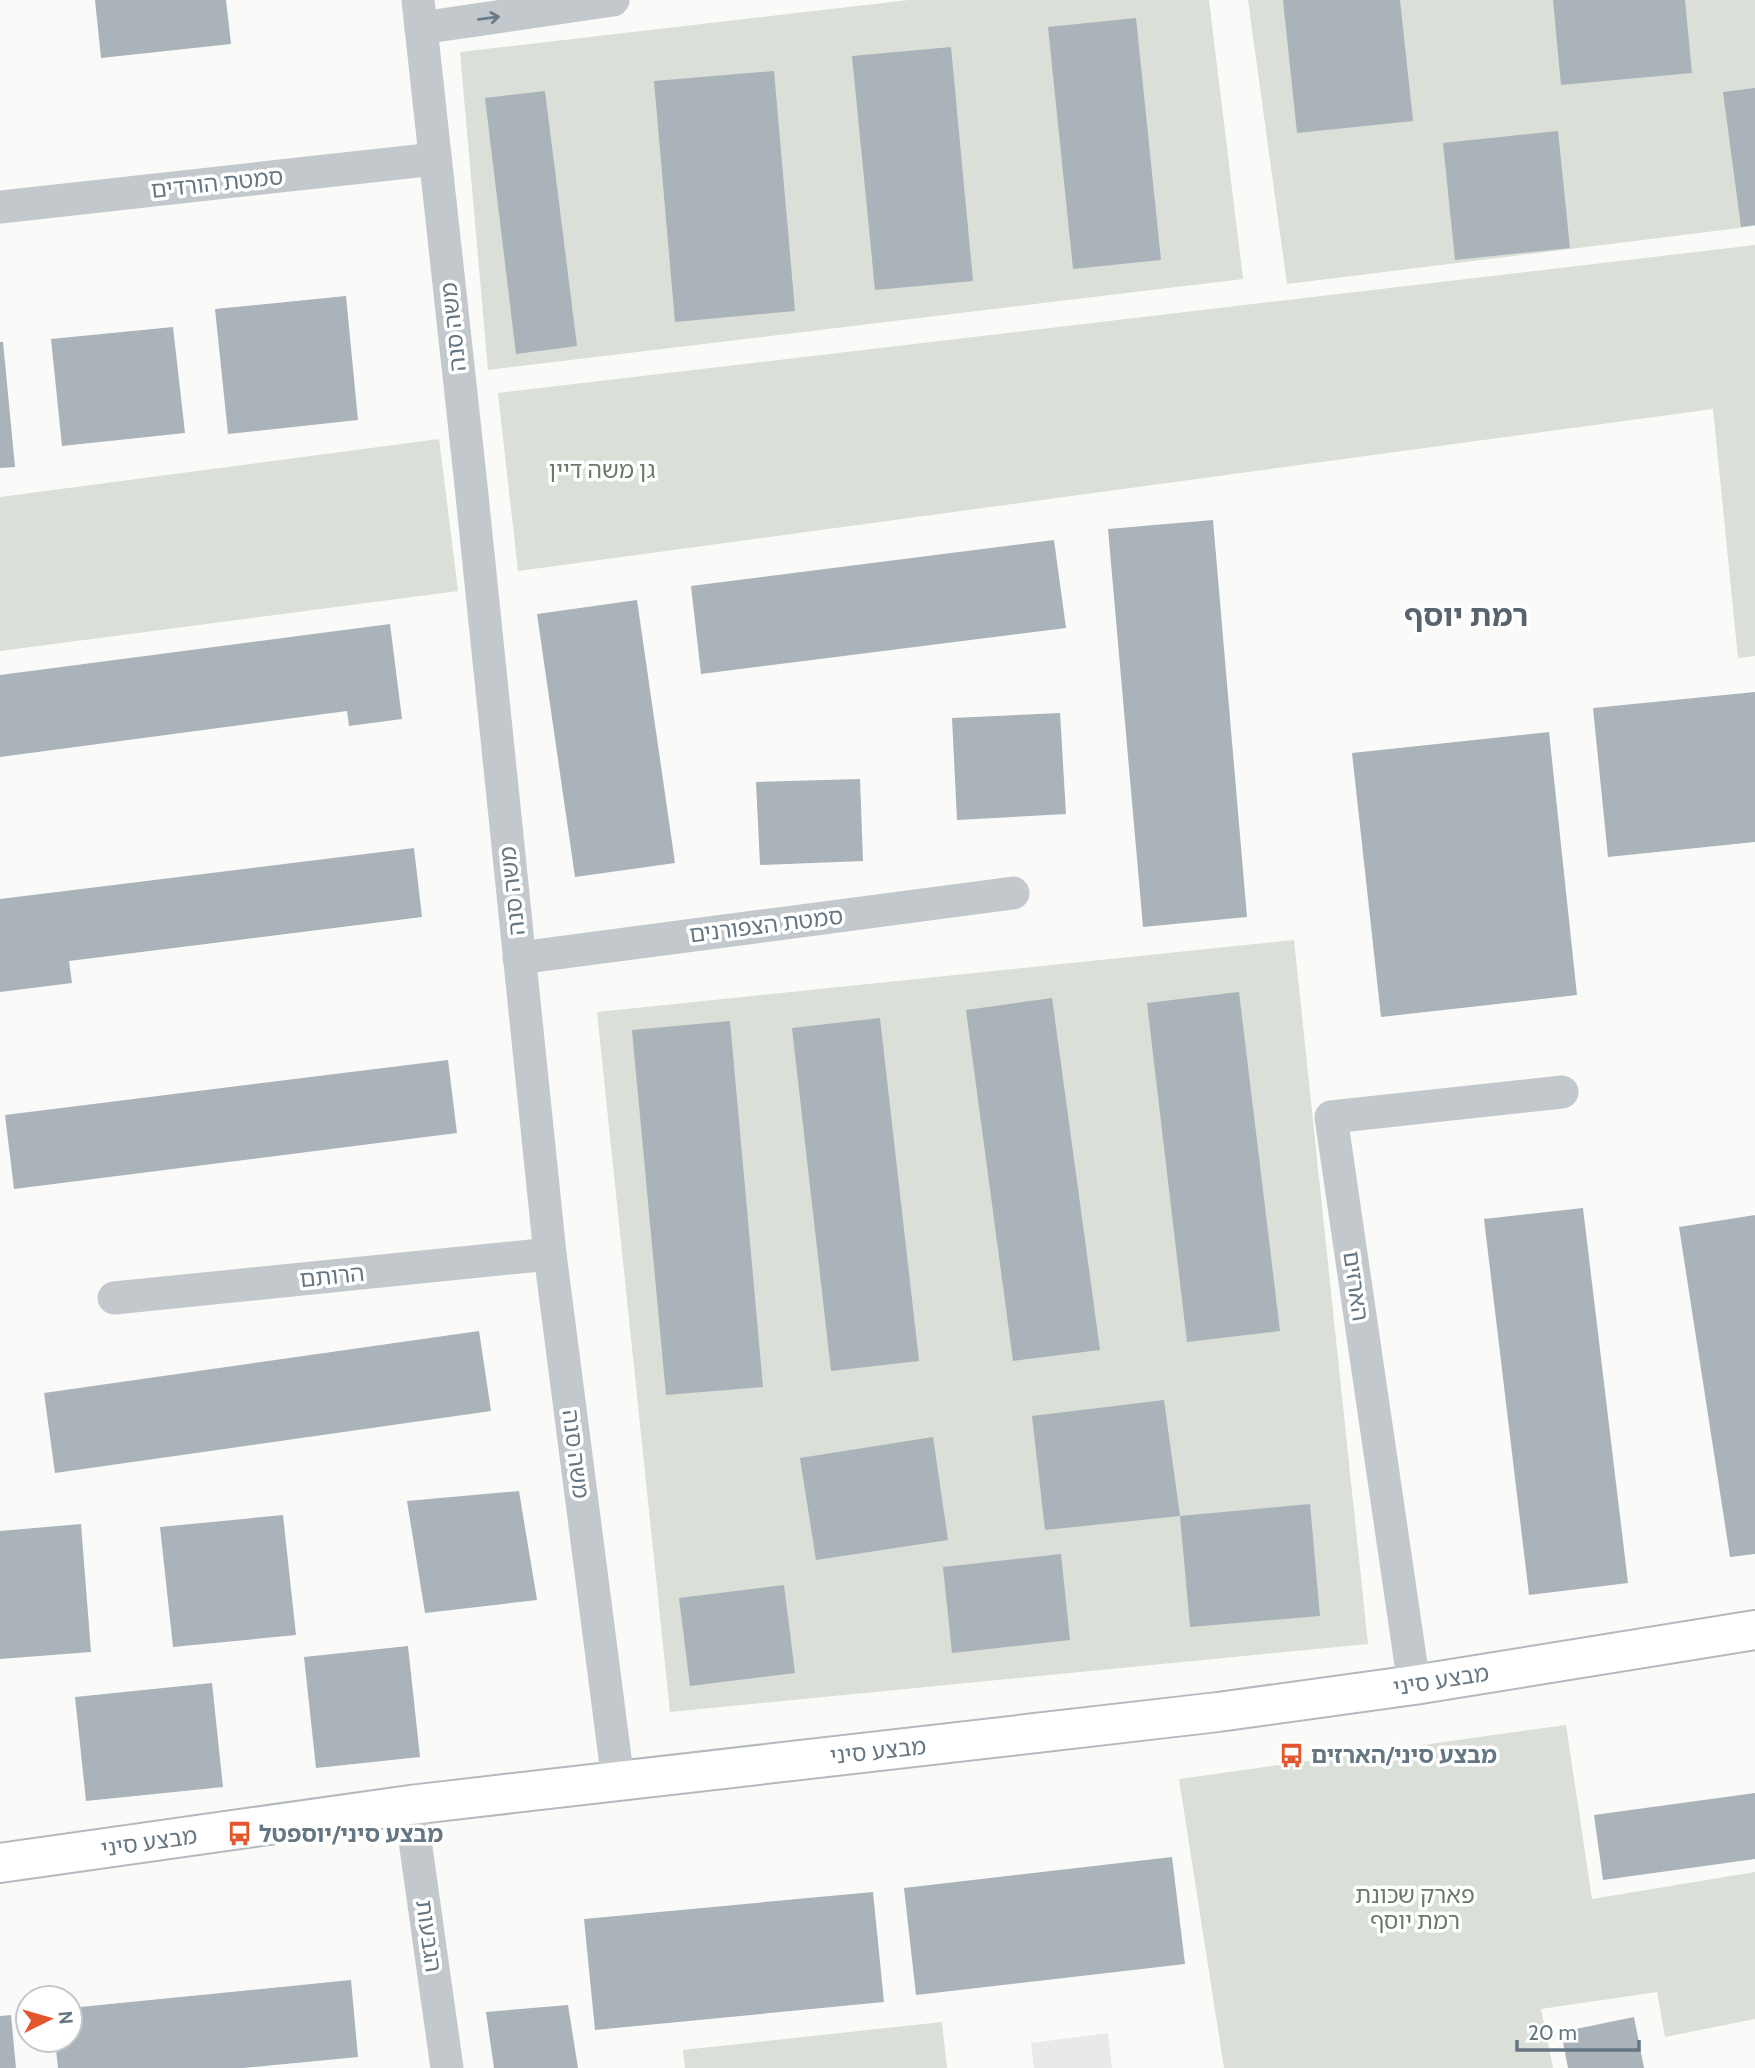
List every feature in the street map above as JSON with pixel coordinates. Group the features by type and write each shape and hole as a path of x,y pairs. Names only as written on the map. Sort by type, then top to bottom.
{"street":[{"path":"420,14 613,0"},
{"name":"משה סנה","path":"420,14 551,1254 618,1780"},
{"name":"סמטת הורדים","path":"0,207 435,159"},
{"name":"סמטת הצפורנים","path":"519,958 1013,893"},
{"name":"הארזים","path":"1414,1685 1331,1117 1562,1092"},
{"name":"הרותם","path":"114,1298 551,1254"},
{"name":"מבצע סיני","path":"0,1863 410,1805 1218,1712 1414,1685 1755,1630"},
{"name":"הגבעות","path":"410,1805 447,2068"}],"shaded area":[{"path":"1108,2033 1112,2068 1034,2068 1031,2043"}],"green space":[{"path":"909,0 1209,0 1243,279 488,370 460,52"},
{"path":"1248,0 1755,0 1755,226 1287,284"},
{"name":"גן משה דיין","path":"1755,245 1755,656 1738,658 1713,409 518,571 498,393"},
{"path":"439,439 458,591 0,651 0,497"},
{"path":"1294,940 1368,1644 670,1712 597,1012"},
{"name":"פארק שכונת רמת יוסף","path":"1566,1725 1592,1899 1755,1872 1755,2019 1665,2037 1657,1992 1541,2009 1553,2068 1224,2068 1179,1779"},
{"path":"942,2022 947,2068 685,2068 683,2050"}],"building":[{"path":"95,0 226,0 231,44 101,58"},
{"path":"1283,0 1400,0 1413,121 1297,133"},
{"path":"1553,0 1685,0 1692,73 1561,85"},
{"path":"1136,18 1161,260 1073,269 1048,27"},
{"path":"951,47 973,281 875,290 852,56"},
{"path":"774,71 795,311 675,322 654,81"},
{"path":"1755,88 1755,225 1741,227 1723,92"},
{"path":"545,91 577,346 516,354 485,98"},
{"path":"1558,131 1570,248 1455,260 1443,143"},
{"path":"346,296 358,420 228,434 215,309"},
{"path":"173,327 185,433 62,446 51,339"},
{"path":"0,342 3,342 15,467 0,468"},
{"path":"1213,520 1247,917 1143,927 1108,529"},
{"path":"1054,540 1066,628 701,674 691,586"},
{"path":"637,600 675,863 575,877 537,614"},
{"path":"390,624 402,719 349,726 347,711 0,757 0,675"},
{"path":"1755,692 1755,842 1608,857 1593,708"},
{"path":"1060,713 1066,814 957,820 952,718"},
{"path":"1549,732 1577,995 1381,1017 1352,753"},
{"path":"860,779 863,861 760,865 756,782"},
{"path":"414,848 422,917 69,961 72,983 0,992 0,899"},
{"path":"1239,992 1280,1331 1187,1342 1147,1003"},
{"path":"1052,998 1100,1350 1013,1361 966,1010"},
{"path":"880,1018 919,1361 831,1371 792,1028"},
{"path":"730,1021 763,1387 666,1395 632,1030"},
{"path":"448,1060 457,1133 14,1189 5,1115"},
{"path":"1583,1208 1628,1583 1529,1595 1484,1219"},
{"path":"1755,1215 1755,1554 1730,1557 1679,1227"},
{"path":"479,1331 491,1411 55,1473 44,1393"},
{"path":"1164,1400 1180,1516 1045,1530 1032,1416"},
{"path":"933,1437 948,1540 816,1560 800,1458"},
{"path":"519,1491 537,1600 425,1613 407,1501"},
{"path":"1310,1504 1320,1616 1190,1627 1180,1516"},
{"path":"283,1515 296,1635 173,1647 160,1527"},
{"path":"81,1524 91,1652 0,1659 0,1531"},
{"path":"1061,1554 1070,1640 952,1653 943,1567"},
{"path":"784,1585 795,1673 690,1686 679,1598"},
{"path":"408,1646 420,1757 316,1768 304,1657"},
{"path":"212,1683 223,1787 86,1801 75,1697"},
{"path":"1755,1793 1755,1859 1603,1880 1594,1815"},
{"path":"1172,1857 1185,1964 916,1995 904,1888"},
{"path":"873,1892 884,2002 595,2030 584,1919"},
{"path":"351,1980 358,2057 243,2068 58,2068 56,2054 84,2054 84,2007"},
{"path":"568,2005 578,2068 494,2068 486,2012"},
{"path":"11,2015 16,2068 0,2068 0,2016"},
{"path":"1634,2017 1644,2068 1568,2068 1561,2032"}],"place":[{"name":"מבצע סיני/הארזים","path":"1291,1755"},
{"name":"מבצע סיני/יוספטל","path":"239,1834"}],"district":[{"name":"רמת יוסף","path":"1466,616"}]}
